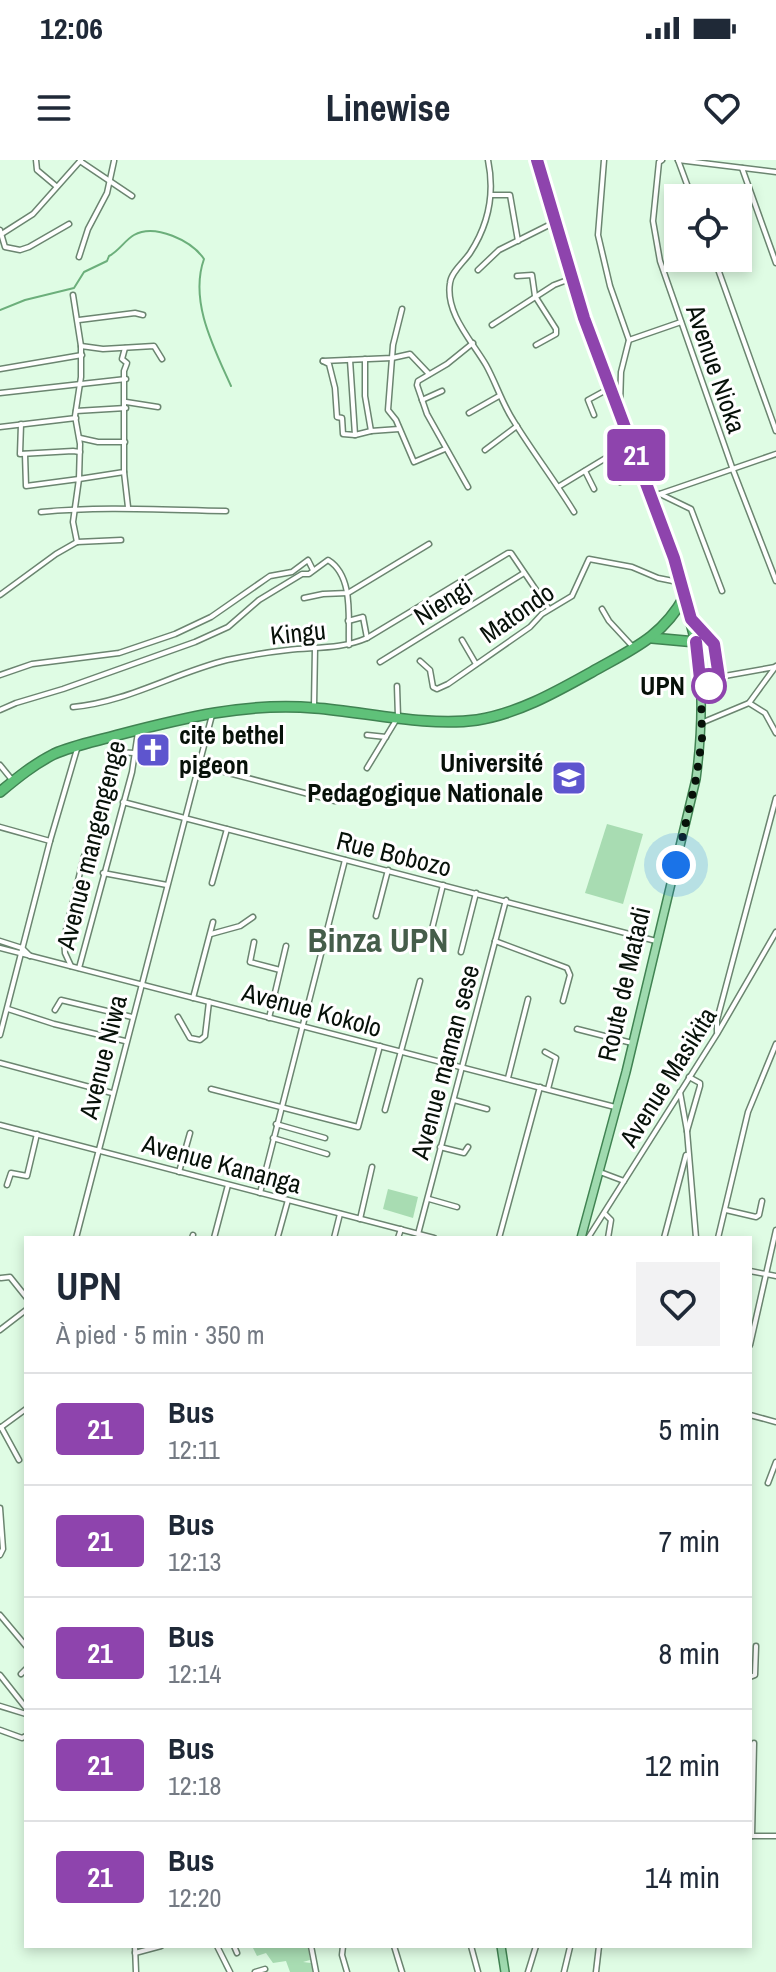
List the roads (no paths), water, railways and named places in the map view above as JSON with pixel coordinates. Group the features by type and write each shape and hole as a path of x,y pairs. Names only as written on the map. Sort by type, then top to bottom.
{"highway":[{"path":"537,160 572,278 610,388 641,468 656,495 696,642 652,638"},
{"path":"0,792 47,758 77,746 212,713 267,706 462,721 511,711 652,638 685,596"}],"main road":[{"name":"Route de Matadi","path":"582,1236 696,779 702,739 696,642"},
{"path":"501,1948 507,1971"}],"street":[{"path":"36,160 37,170 56,186"},
{"path":"488,160 491,195 488,218 449,284 451,306 489,369 499,396 574,512"},
{"path":"604,160 598,235 610,286 629,340 621,372 619,411"},
{"path":"687,184 678,160 723,162 776,172"},
{"path":"69,224 20,250 5,247 0,233 33,214 80,161 132,196"},
{"path":"79,257 88,229 111,182 114,161"},
{"name":"Avenue Nioka","path":"661,161 654,235 660,261 733,470 776,581"},
{"path":"742,168 776,263"},
{"path":"491,195 510,195 518,241"},
{"path":"478,270 499,250 555,222"},
{"path":"719,272 776,431"},
{"path":"517,276 532,275 535,296 557,331 536,345"},
{"path":"492,325 535,296 572,278"},
{"path":"73,295 82,355 76,411 80,452 73,528 77,542"},
{"path":"402,309 392,358 388,410 414,462 445,449"},
{"path":"79,320 135,313 143,315"},
{"path":"629,340 681,322"},
{"path":"468,487 445,449 417,383 473,343"},
{"path":"81,346 103,349 154,346 162,359"},
{"path":"125,348 122,359 127,363 124,472 128,507"},
{"path":"399,429 343,434 342,418 337,417 329,364 323,361 392,358 408,354 414,355 429,374"},
{"path":"0,369 82,355"},
{"path":"365,359 365,396 371,431"},
{"path":"350,360 355,435"},
{"path":"0,393 126,379"},
{"path":"594,415 589,399 610,388"},
{"path":"422,400 442,391"},
{"path":"469,413 499,396"},
{"path":"126,402 158,407"},
{"path":"76,411 126,408"},
{"path":"0,427 76,418"},
{"path":"21,424 19,452 80,452"},
{"path":"485,450 517,426"},
{"path":"80,438 94,442 125,442"},
{"path":"558,487 631,443"},
{"path":"25,454 26,486 124,472"},
{"path":"656,495 776,454"},
{"path":"620,482 641,468"},
{"path":"585,471 594,489"},
{"path":"656,495 691,509 722,591"},
{"path":"41,512 128,507 226,511"},
{"path":"0,595 77,542 121,540"},
{"path":"304,598 348,593 429,544"},
{"name":"Kingu","path":"73,707 93,706 137,693 228,660 285,650 349,646 509,552 524,573"},
{"name":"Matondo","path":"420,661 428,666 433,687 437,689 448,684 530,627 549,609 572,596 589,559 632,567 682,584"},
{"path":"0,675 32,664 119,653 175,634 211,617 270,576 292,572 308,560 314,571"},
{"path":"0,710 195,642 228,627 259,600 284,584 314,571 328,560 332,561 348,593 349,646"},
{"path":"524,573 549,609"},
{"name":"Niengi","path":"380,662 524,573"},
{"path":"602,609 634,649"},
{"path":"348,621 363,617 367,638"},
{"path":"691,619 714,644 719,677 717,684 701,688"},
{"path":"462,640 476,664"},
{"path":"314,708 315,648"},
{"path":"719,677 776,666"},
{"path":"701,724 749,703 776,666"},
{"path":"367,768 398,717 397,686"},
{"path":"749,703 765,713 776,733"},
{"name":"Avenue Niwa","path":"76,1236 212,713"},
{"name":"Avenue mangengenge","path":"79,968 123,802 138,730"},
{"path":"367,735 386,737"},
{"path":"0,1035 77,746"},
{"path":"111,758 116,752 134,753"},
{"path":"0,765 13,781"},
{"path":"198,765 335,801"},
{"path":"717,1034 717,1020 776,798"},
{"name":"Rue Bobozo","path":"123,802 656,941"},
{"path":"0,827 50,841"},
{"path":"212,883 227,829"},
{"path":"71,966 65,953 64,938 84,856"},
{"path":"260,1193 345,860"},
{"path":"376,916 388,870"},
{"path":"103,873 167,885"},
{"path":"432,929 443,885"},
{"path":"461,952 476,893"},
{"name":"Avenue maman sese","path":"418,1234 506,900"},
{"path":"211,935 240,926 253,917"},
{"path":"193,998 213,922"},
{"name":"Avenue Masikita","path":"589,1236 717,1034 776,932"},
{"path":"0,941 21,951"},
{"path":"495,941 567,968 570,975 563,1001"},
{"path":"254,942 250,962 280,970"},
{"path":"269,1018 286,946"},
{"name":"Avenue Kokolo","path":"0,948 615,1107"},
{"path":"385,1110 420,981"},
{"path":"508,1078 528,999"},
{"path":"55,1010 61,1000 132,1017"},
{"path":"178,1017 190,1038 200,1040 205,1036 209,1002"},
{"path":"7,1008 54,1024 125,1041"},
{"path":"577,1029 632,1043"},
{"path":"718,1236 754,1093 776,1044"},
{"path":"211,1089 360,1127 380,1046"},
{"path":"545,1052 556,1058 548,1089"},
{"path":"0,1063 112,1093"},
{"path":"687,1131 700,1086 689,1077"},
{"path":"500,1236 540,1087"},
{"path":"680,1090 687,1131 696,1236"},
{"path":"453,1100 487,1109"},
{"path":"276,1124 325,1138"},
{"name":"Avenue Kananga","path":"0,1125 426,1236"},
{"path":"179,1172 190,1133"},
{"path":"7,1185 11,1173 27,1176 37,1134"},
{"path":"273,1138 327,1154"},
{"path":"440,1147 464,1153 468,1147"},
{"path":"665,1236 687,1152"},
{"path":"360,1219 372,1167"},
{"path":"598,1171 624,1181"},
{"path":"215,1236 228,1185"},
{"path":"429,1199 457,1207"},
{"path":"278,1236 288,1200"},
{"path":"725,1209 756,1217 762,1201"},
{"path":"335,1235 340,1214"},
{"path":"605,1214 611,1220 608,1236"},
{"path":"399,1236 401,1229"},
{"path":"752,1328 776,1230"},
{"path":"752,1271 776,1276"},
{"path":"1,1278 10,1277 24,1294"},
{"path":"0,1330 24,1312"},
{"path":"19,1460 0,1428 24,1410"},
{"path":"752,1416 776,1422"},
{"path":"768,1483 776,1462"},
{"path":"0,1508 3,1549 0,1555"},
{"path":"0,1615 24,1644"},
{"path":"752,1676 755,1675 756,1646"},
{"path":"21,1674 24,1671"},
{"path":"0,1675 24,1708"},
{"path":"0,1706 24,1711"},
{"path":"0,1730 24,1736"},
{"path":"752,1794 754,1743"},
{"path":"752,1836 776,1836"},
{"path":"135,1948 136,1972"},
{"path":"135,1953 154,1948"},
{"path":"218,1948 230,1972"},
{"path":"235,1948 237,1953"},
{"path":"311,1948 316,1972"},
{"path":"343,1948 347,1972"},
{"path":"394,1948 400,1971"},
{"path":"472,1948 478,1972"},
{"path":"528,1972 535,1948"},
{"path":"564,1972 570,1948"},
{"path":"596,1972 599,1948"},
{"path":"255,1972 265,1969"}],"waterway":[{"path":"0,310 25,300 74,288 84,272 107,261 134,235 152,231 172,236 191,246 204,259 200,275 201,308 231,386"}],"place":[{"name":"UPN","path":"709,686"},
{"name":"cite bethel pigeon","path":"153,750"},
{"name":"Université Pedagogique Nationale","path":"569,778"}],"district":[{"name":"Binza UPN","path":"378,940"}]}
